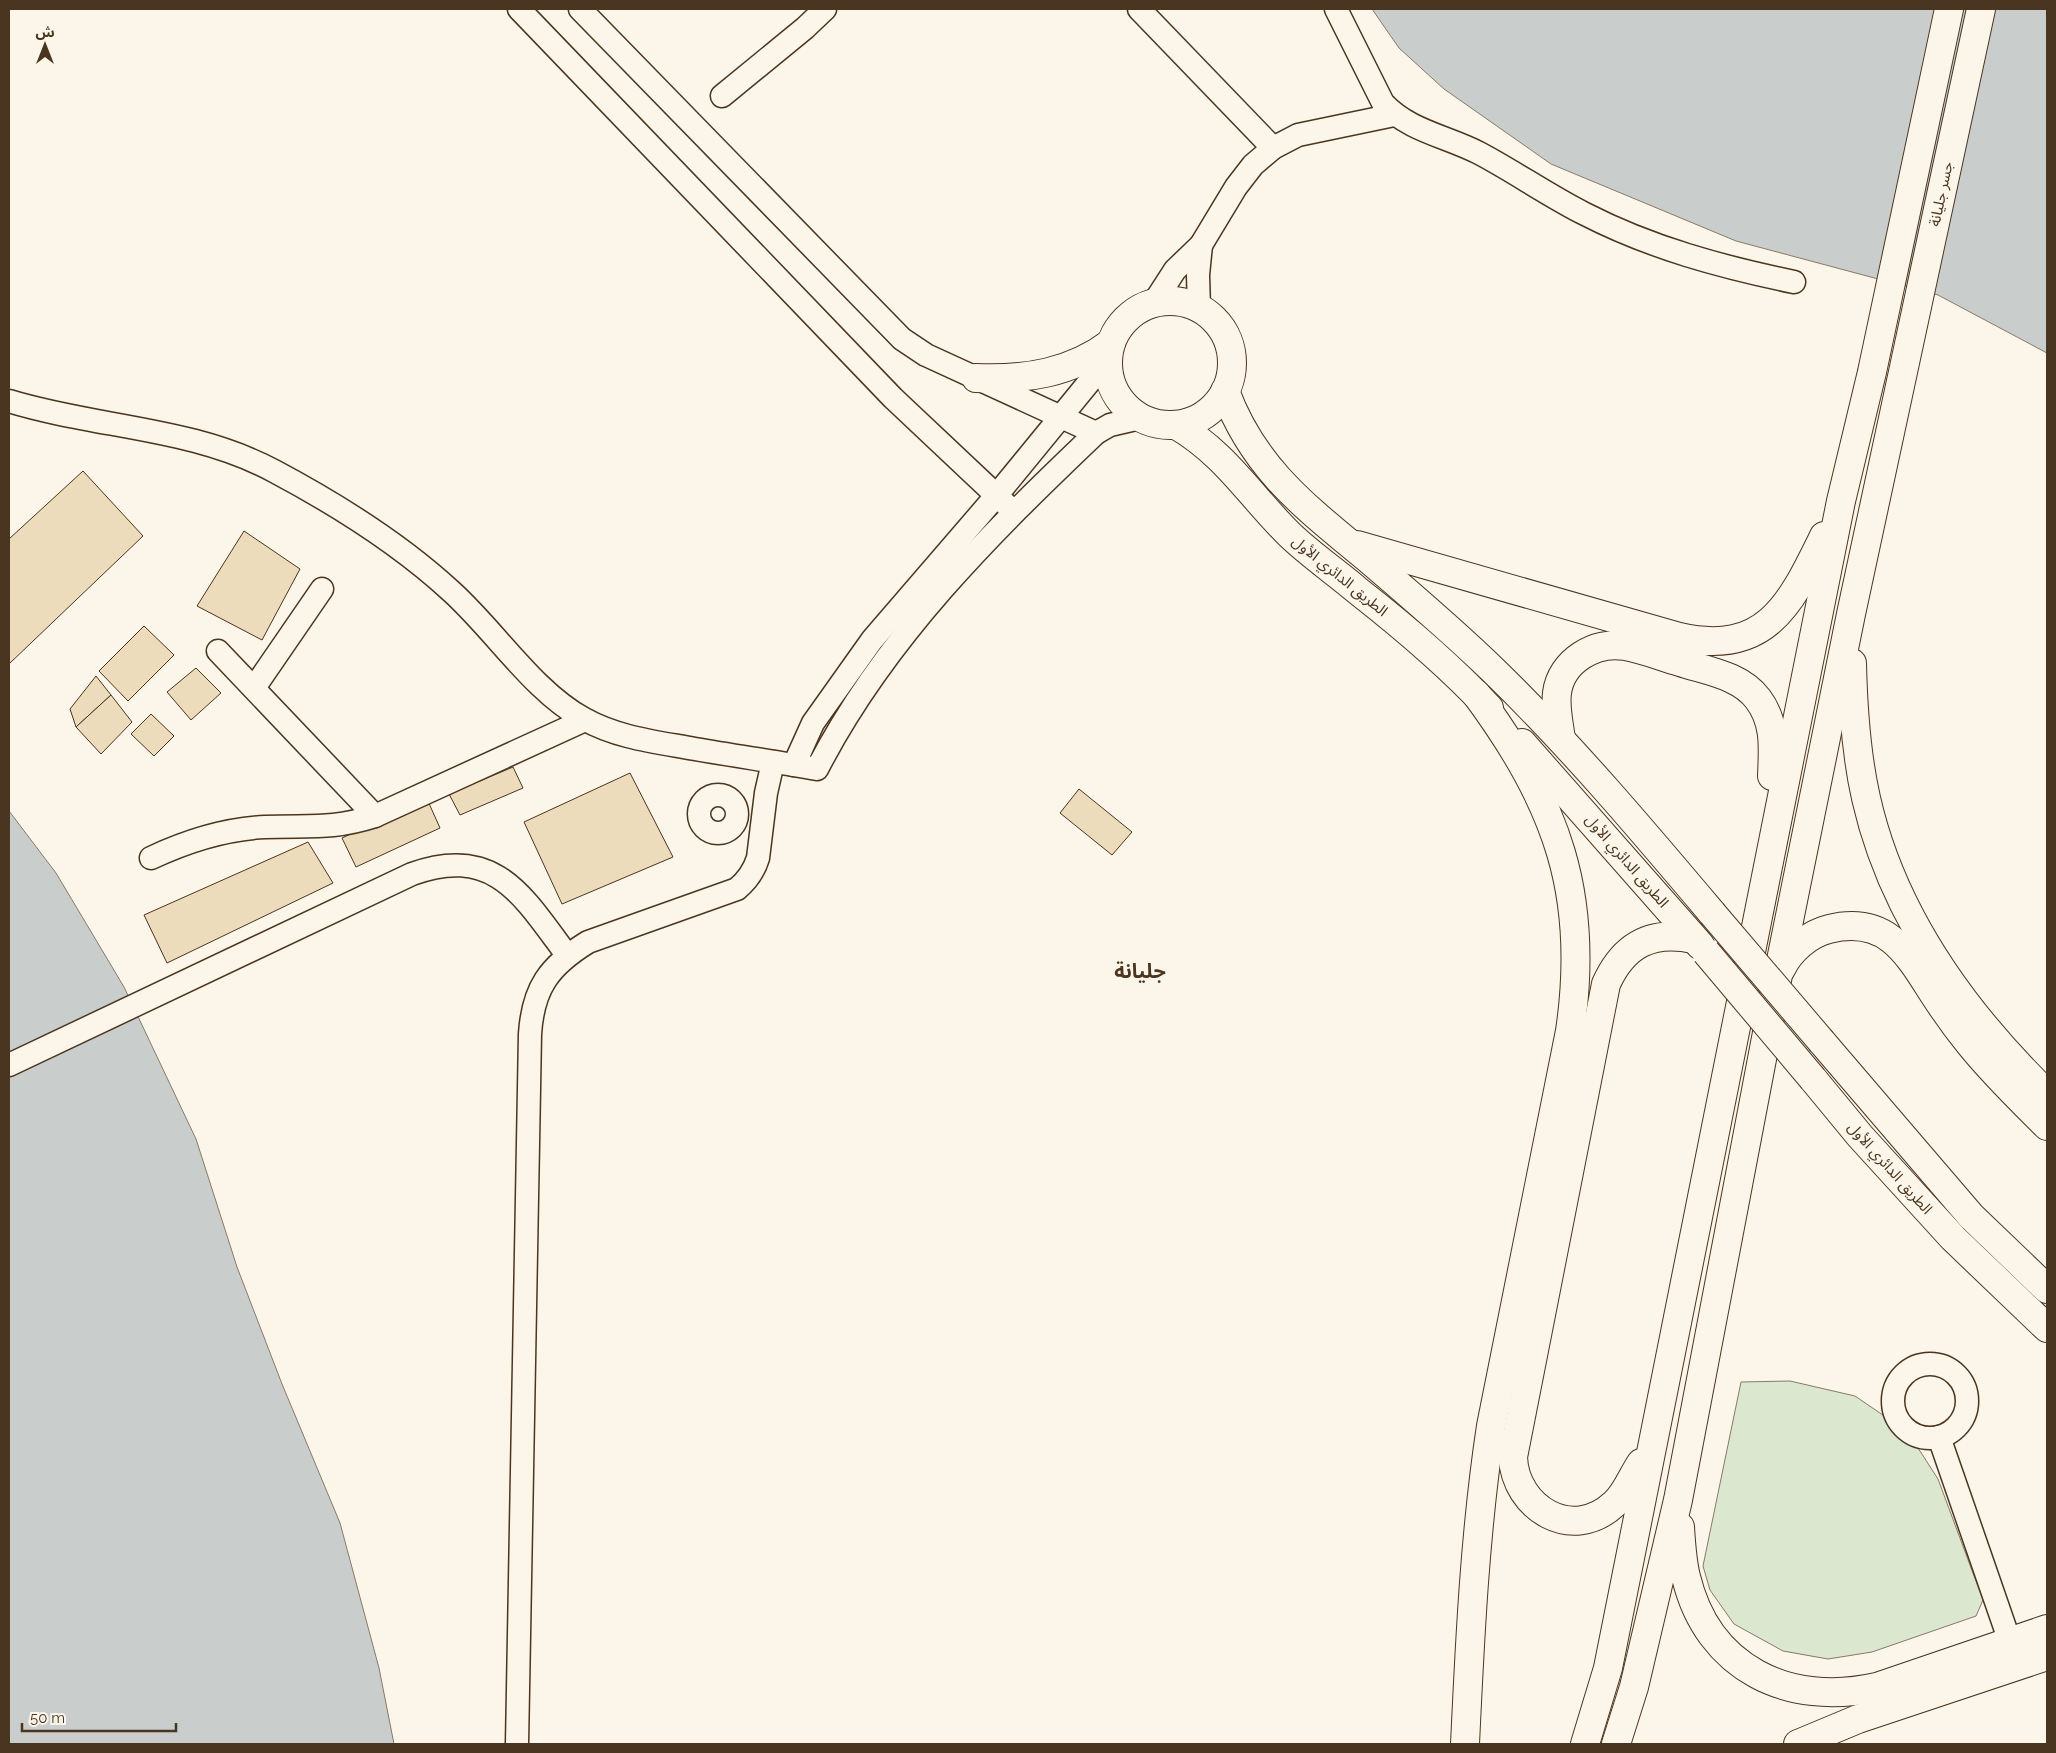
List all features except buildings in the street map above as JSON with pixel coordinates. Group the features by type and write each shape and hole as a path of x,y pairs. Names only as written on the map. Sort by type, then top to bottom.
{"main road":[{"name":"جسر جليانة","path":"1841,501 1872,372 1949,9"},
{"name":"جسر جليانة","path":"1851,614 1981,9"},
{"path":"1177,302 1199,309 1218,324 1229,345 1232,368 1225,391 1210,410 1188,422 1176,425 1158,424 1140,418 1122,403 1111,382 1109,351 1117,329 1139,309 1153,304 1177,302"},
{"path":"976,378 1023,378 1044,374 1109,351"},
{"name":"الطريق الدائري الأول","path":"1225,391 1243,433 1273,475 1487,665 1561,739 1712,912 1965,1210 2047,1289"},
{"name":"الطريق الدائري الأول","path":"1176,425 1196,436 1214,451 1291,536 1392,618 1476,694 1554,776 1700,945 1860,1136 1953,1238 2047,1328"},
{"path":"1349,543 1679,637 1721,641 1735,638 1761,627 1782,610 1798,587 1841,501"},
{"path":"1585,1744 1608,1668 1841,501"},
{"path":"1616,1744 1634,1687 1678,1500 1778,975 1851,614"},
{"path":"1851,614 1852,688 1859,764 1875,833 1887,867 1917,929 1968,1008 1994,1040 2047,1094"},
{"path":"1561,739 1556,703 1562,678 1577,658 1594,649 1613,645 1626,646 1729,677 1749,690 1758,699 1770,721 1774,746 1772,782 1775,829"},
{"path":"1465,1744 1474,1575 1482,1484 1491,1426 1570,1031 1577,972 1574,907 1568,875 1560,848 1539,794 1520,759 1476,694"},
{"path":"1778,975 1793,952 1803,942 1826,930 1852,926 1881,933 1903,948 1969,1043 1994,1072 2047,1126"},
{"path":"1650,1451 1614,1504 1592,1517 1579,1520 1553,1517 1536,1507 1523,1493 1514,1470 1513,1456 1517,1434 1606,984 1622,957 1641,943 1663,936 1700,945"},
{"path":"1678,1500 1684,1567 1697,1610 1717,1642 1730,1656 1744,1668 1761,1678 1799,1690 1819,1693 1858,1691 1878,1687 2047,1629"},
{"path":"1798,1744 1858,1720 2047,1656"}],"street":[{"path":"519,9 893,398 1014,512"},
{"path":"580,9 880,319 902,339 926,355 1096,433"},
{"path":"722,96 806,28 825,9"},
{"path":"1140,9 1273,148"},
{"path":"1336,9 1360,54 1374,89 1394,115 1410,126 1451,141 1495,161 1584,214 1634,237 1686,256 1740,271 1794,282"},
{"path":"1153,304 1175,270 1201,245 1236,187 1253,165 1273,148 1298,135 1394,115"},
{"path":"1199,309 1198,275 1201,245"},
{"path":"517,1744 531,1016 543,982 566,955 588,942 737,889 744,883 755,868 764,812 783,764 872,640 1063,417 1109,351"},
{"path":"9,401 76,419 195,440 245,457 274,471 354,516 422,566 476,616 546,691 585,720 616,733 647,741 817,769 850,709 895,645 1014,512 1096,433 1110,425 1140,418"},
{"path":"254,688 322,589"},
{"path":"218,650 375,816"},
{"path":"151,858 173,848 218,834 265,827 336,826 375,816 585,720"},
{"path":"737,812 764,812"},
{"path":"9,1065 428,868 463,866 488,872 510,885 523,896 566,955"},
{"path":"1940,1437 2010,1642"}],"green space":[{"path":"1790,1381 1855,1396 1896,1424 1920,1451 1938,1479 1983,1600 1976,1616 1872,1652 1828,1659 1783,1651 1734,1624 1710,1590 1703,1566 1741,1382"}],"shaded area":[{"path":"1372,9 2047,9 2047,353 1938,295 1736,241 1551,164 1444,89 1399,48"},
{"path":"9,811 56,873 124,987 196,1139 237,1267 282,1384 340,1523 379,1668 394,1744 9,1744"}],"district":[{"name":"جليانة","path":"1140,971"}]}
